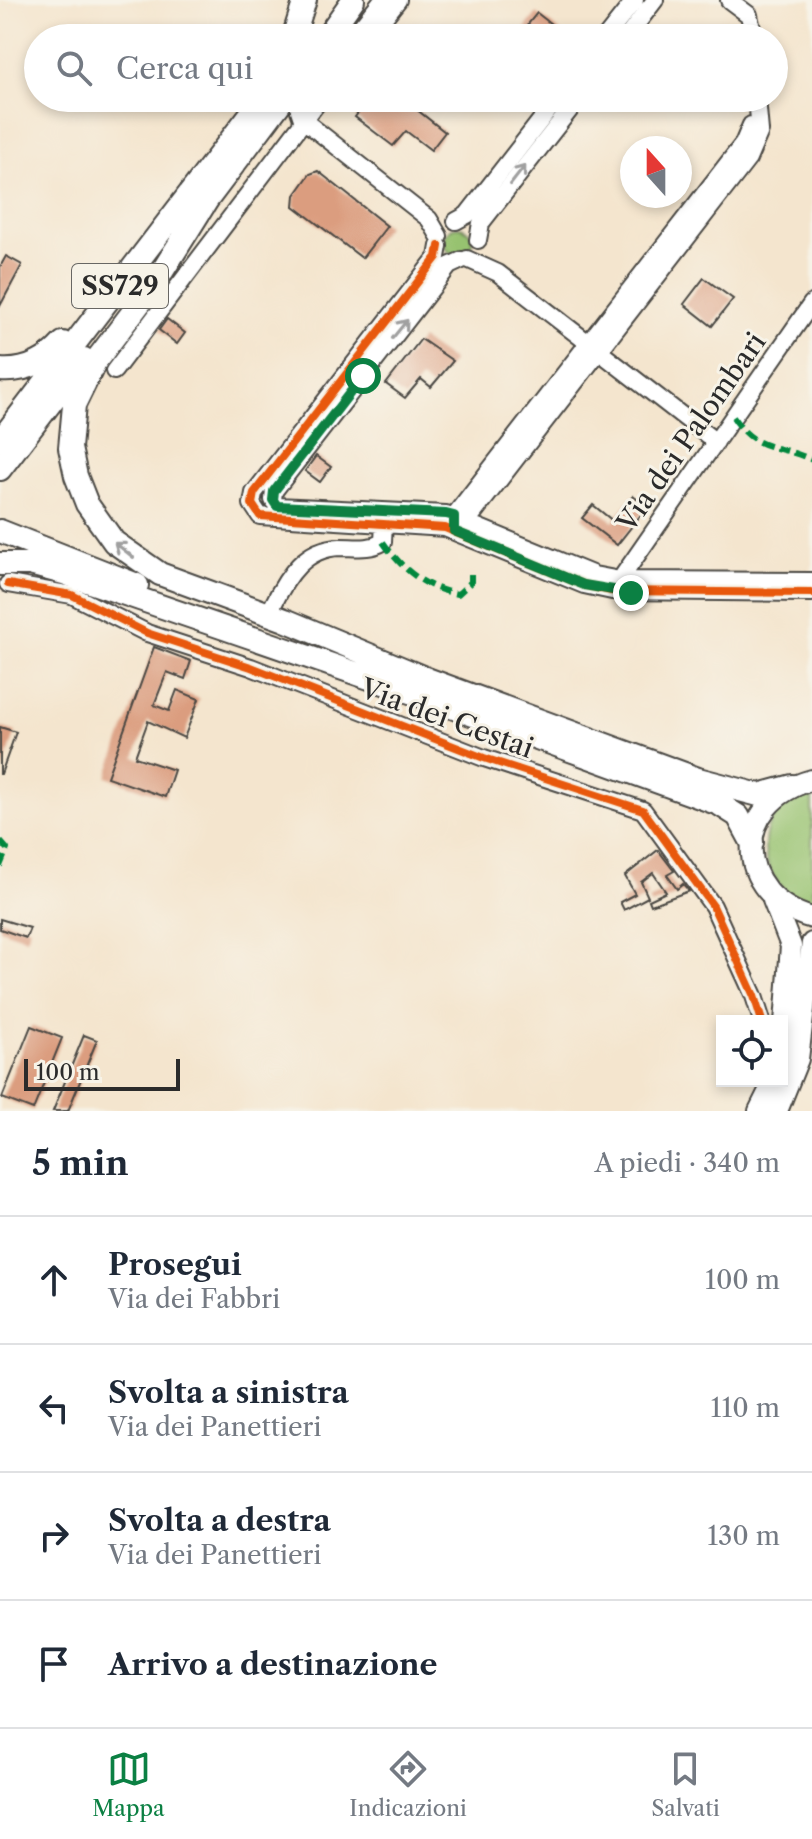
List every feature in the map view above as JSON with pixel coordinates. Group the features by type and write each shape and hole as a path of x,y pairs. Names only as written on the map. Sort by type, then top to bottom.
{"highway":[{"path":"333,24 346,0"},
{"path":"336,24 353,0"},
{"name":"SS729","path":"0,441 253,112"},
{"name":"SS729","path":"0,469 274,112"},
{"path":"207,200 155,283 95,362 79,392 72,416 70,448 87,504 114,542 160,574 285,620 420,686"},
{"path":"0,370 27,368 50,356 152,244"},
{"path":"0,531 420,686 719,804 738,816 752,842"},
{"path":"4,574 48,568 420,686 719,787 759,795 802,783"}],"main road":[{"path":"786,1015 791,946 773,900 756,874 752,842 763,811 775,797 802,783"},
{"path":"773,900 791,912 812,918"},
{"path":"777,1111 798,1059 812,943"},
{"path":"759,1111 771,1087"}],"street":[{"path":"363,24 382,0"},
{"path":"379,24 398,0"},
{"path":"616,24 635,0"},
{"path":"637,24 655,0"},
{"path":"729,0 744,11 753,24"},
{"path":"300,112 304,120 446,232 473,228 478,242 498,273"},
{"path":"114,371 310,112"},
{"path":"547,112 467,215 446,232 437,257 274,491 274,503 280,507 458,523 616,586 812,593"},
{"path":"458,523 265,518 252,504 261,483 356,372 449,266 464,260 478,242 481,223 568,112"},
{"path":"458,523 594,347 753,150 760,131 758,112"},
{"path":"446,232 449,259 464,260 498,273 716,442"},
{"name":"Via dei Palombari","path":"616,586 812,303"},
{"path":"273,605 283,584 304,560 324,548 374,547 383,542 384,522"},
{"name":"Via dei Cestai","path":"4,574 72,595 126,624 251,667 484,758 643,810 713,906 759,1015"},
{"path":"616,586 812,581"},
{"path":"251,667 258,646"}],"green space":[{"path":"458,227 468,231 472,241 468,251 458,255 448,251 444,241 448,231"},
{"path":"812,793 812,904 792,895 777,882 768,865 765,847 767,829 776,813 791,800"}],"building":[{"path":"537,13 551,24 528,24"},
{"path":"359,112 420,112 445,132 431,150 406,131 393,146 355,117"},
{"path":"318,171 387,226 362,258 294,206 295,195 310,174"},
{"path":"6,256 22,265 0,306 0,267"},
{"path":"704,278 733,299 712,326 684,304"},
{"path":"167,319 185,333 177,344 159,330"},
{"path":"421,339 453,361 431,387 421,379 405,398 386,384"},
{"path":"316,456 331,467 320,482 305,471"},
{"path":"633,496 647,507 617,545 582,518 593,505 613,521"},
{"path":"154,647 191,661 185,679 167,672 154,705 169,711 177,690 199,699 184,738 148,721 135,757 174,770 165,797 107,777"},
{"path":"0,727 16,732 1,774 0,774"},
{"path":"658,850 674,871 667,875 677,889 683,884 689,891 651,905 649,900 666,892 653,873 641,882 648,897 624,910 620,902 635,894 625,876"},
{"path":"0,919 30,928 26,938 0,929"},
{"path":"31,1026 62,1038 33,1110 2,1098"},
{"path":"84,1035 97,1040 68,1111 53,1111"}],"marked path":[{"path":"733,417 750,437 759,442 812,460"},
{"path":"383,542 406,569 435,587 458,594 471,582 471,574"},
{"path":"0,841 7,849 0,866"}],"cycle path":[{"path":"439,246 437,257 254,493 252,504 260,516 445,528 584,585 612,591 812,593"},
{"path":"8,584 72,595 147,633 251,667 484,758 643,810 713,906 760,1015"}],"route":[{"path":"363,376 274,491 272,496 277,506 446,514 454,516 454,531 584,585 631,593"}]}
